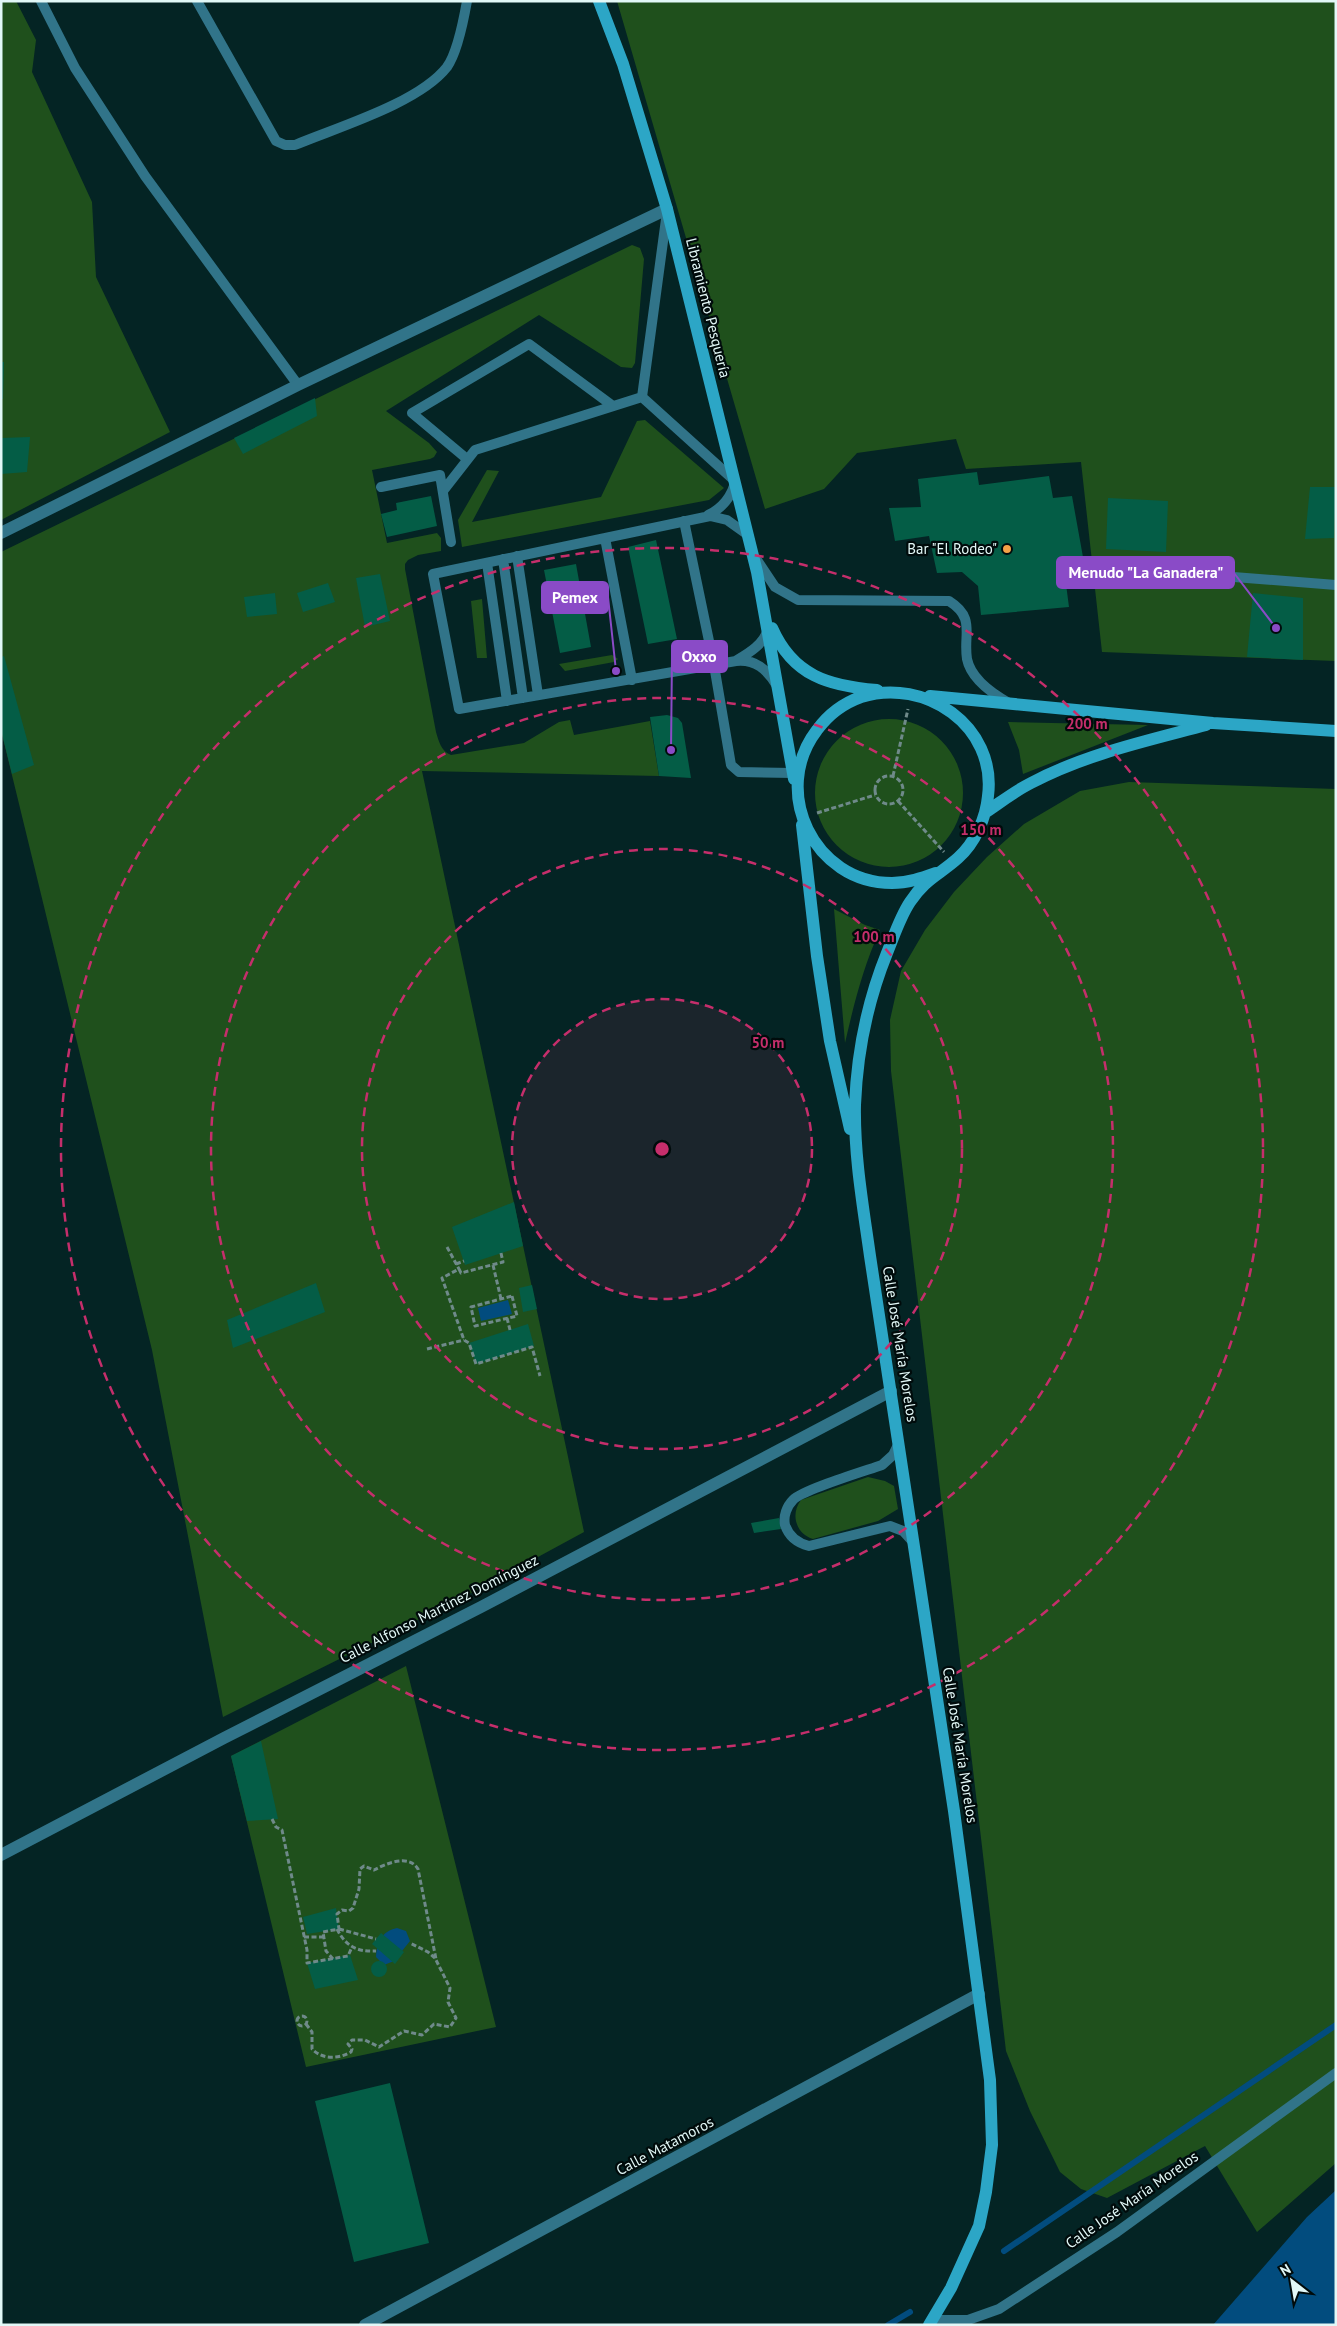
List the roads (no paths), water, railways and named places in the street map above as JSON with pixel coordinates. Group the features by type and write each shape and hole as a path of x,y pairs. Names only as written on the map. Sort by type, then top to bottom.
{"main road":[{"name":"Libramiento Pesquería","path":"599,1 623,64 667,209 735,481 765,609 800,811"},
{"path":"765,609 778,641 802,667 818,679 847,687 1011,704 1336,731"},
{"path":"880,692 911,693 937,702 953,712 966,724 984,757 988,775 989,794 986,812 975,836 958,857 921,886 908,904 875,984 864,1037 855,1106 858,1165 830,1042 817,956 797,779 801,758 810,739 823,722 840,708 858,698 880,692"},
{"path":"986,812 1030,783 1068,766 1113,750 1213,722"},
{"path":"800,811 813,841 823,853 847,872 861,878 892,883 907,882 936,873"},
{"name":"Calle José María Morelos","path":"858,1165 954,1811 990,2080 992,2145 986,2192 979,2226 973,2242 931,2322"}],"street":[{"path":"1,533 298,385 667,209"},
{"name":"Calle Alfonso Martínez Domínguez","path":"1,1855 224,1738 481,1607 891,1391"},
{"name":"Calle Matamoros","path":"365,2325 979,1994"}],"lane":[{"path":"41,1 75,68 146,176 298,385"},
{"path":"197,1 276,141 285,145 295,145 413,96 447,66 461,32 467,1"},
{"path":"642,397 667,209"},
{"path":"467,460 412,413 529,344 613,406"},
{"path":"442,491 475,450 642,397"},
{"path":"642,397 735,481 732,492 723,505 705,517"},
{"path":"381,487 440,475 451,542"},
{"path":"748,535 721,517 705,517 433,574 459,709 736,661 748,661 761,667 779,690"},
{"path":"684,521 714,665 731,765 739,772 793,773"},
{"path":"605,538 632,680"},
{"path":"751,548 764,573 775,587 798,600 949,601 958,606 966,622 967,659 973,671 987,689 1011,704"},
{"path":"517,556 538,695"},
{"path":"503,559 523,698"},
{"path":"486,563 507,701"},
{"path":"1106,567 1336,585"},
{"path":"736,661 762,641 768,627"},
{"path":"899,1443 893,1455 882,1465 797,1496 786,1509 784,1520 792,1537 798,1542 810,1546 890,1526 902,1531 913,1542"},
{"name":"Calle José María Morelos","path":"931,2322 976,2319 1005,2306 1124,2226 1336,2073"}],"water":[{"path":"508,1300 512,1314 481,1321 478,1308"},
{"path":"397,1928 406,1931 410,1941 394,1961 384,1965 376,1957 379,1942 384,1935"},
{"path":"1336,2190 1336,2325 1213,2325 1307,2217"}],"waterway":[{"path":"1004,2251 1336,2025"},
{"path":"888,2325 910,2312"}],"place":[{"name":"Bar \"El Rodeo\"","path":"1007,549"},
{"name":"Menudo \"La Ganadera\"","path":"1276,628"},
{"name":"Pemex","path":"616,671"},
{"name":"Oxxo","path":"671,750"}]}
